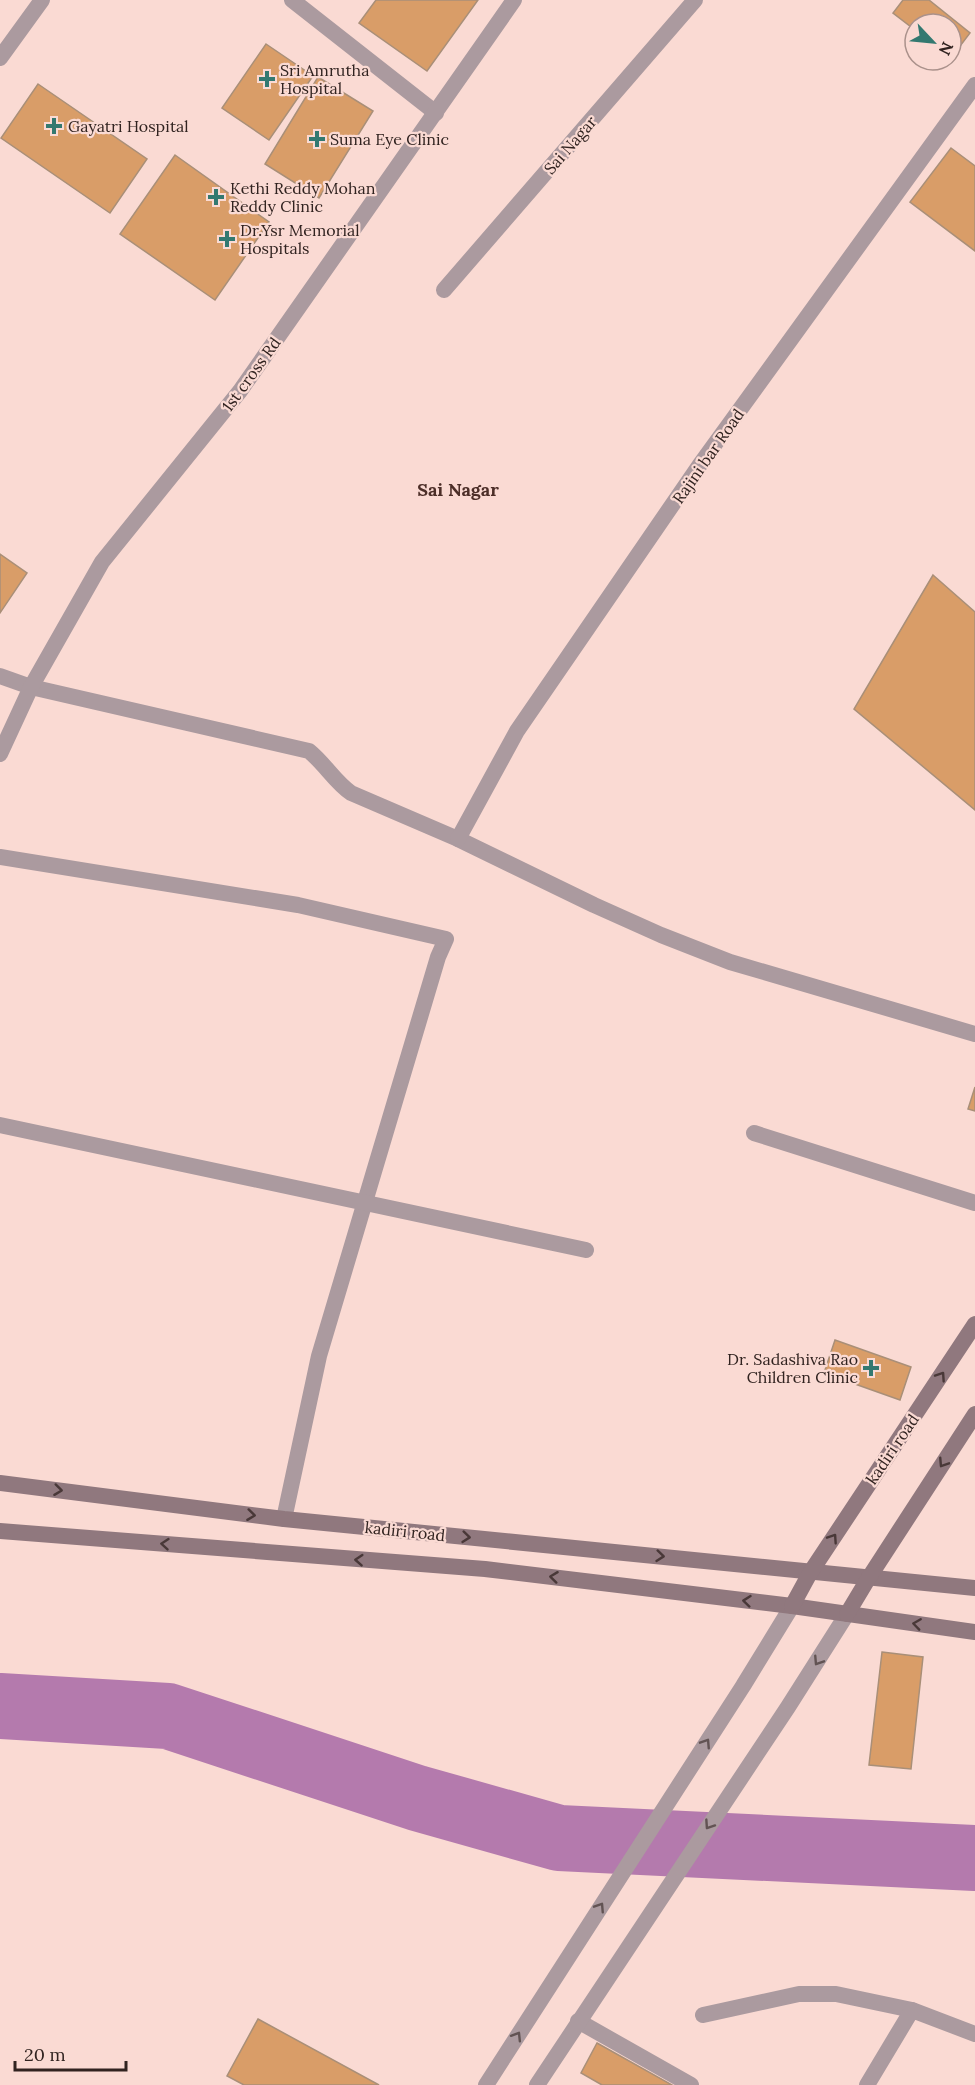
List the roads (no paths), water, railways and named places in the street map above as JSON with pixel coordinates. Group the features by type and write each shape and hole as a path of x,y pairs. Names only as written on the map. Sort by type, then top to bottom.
{"main road":[{"name":"kadiri road","path":"792,1606 810,1573 975,1324"},
{"path":"847,1614 867,1579 975,1413"},
{"name":"kadiri road","path":"0,1483 284,1519 975,1588"},
{"name":"kadiri road","path":"0,1531 485,1569 792,1606 975,1632"}],"street":[{"path":"0,58 42,0"},
{"path":"292,0 436,113"},
{"name":"1st cross Rd","path":"0,754 31,687 102,562 240,391 514,0"},
{"name":"Sai Nagar","path":"444,290 695,0"},
{"name":"Rajini bar Road","path":"458,839 517,731 699,466 975,85"},
{"path":"0,676 31,687 309,751 341,786 351,793 458,839 661,935 730,962 975,1034"},
{"path":"0,856 298,905 446,939 438,957 319,1356 284,1519"},
{"path":"0,1125 586,1250"},
{"path":"754,1133 975,1203"},
{"path":"486,2085 792,1606"},
{"path":"537,2085 788,1707 847,1614"},
{"path":"703,2015 800,1994 836,1994 912,2010 975,2034"},
{"path":"867,2085 912,2010"},
{"path":"578,2021 691,2085"}],"waterway":[{"path":"0,1706 168,1716 417,1798 559,1838 975,1858"}],"place":[{"name":"Sri Amrutha Hospital","path":"267,79"},
{"name":"Gayatri Hospital","path":"54,126"},
{"name":"Suma Eye Clinic","path":"317,139"},
{"name":"Kethi Reddy Mohan Reddy Clinic","path":"216,197"},
{"name":"Dr.Ysr Memorial Hospitals","path":"227,239"},
{"name":"Dr. Sadashiva Rao Children Clinic","path":"871,1368"}],"district":[{"name":"Sai Nagar","path":"458,489"}]}
